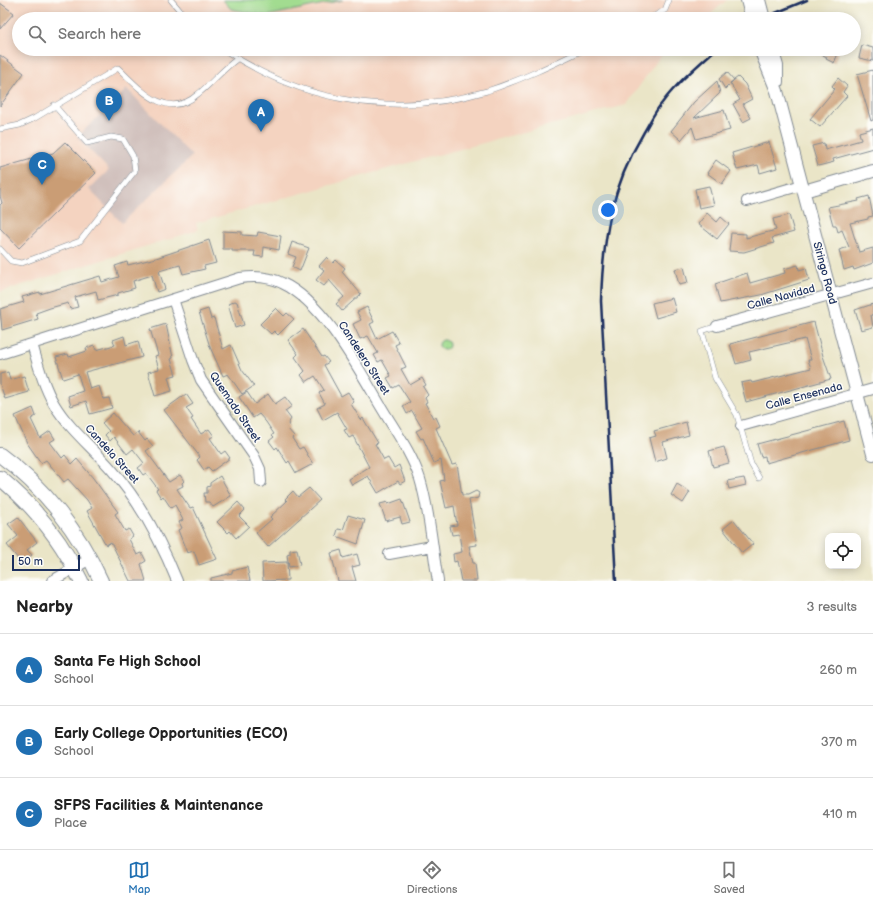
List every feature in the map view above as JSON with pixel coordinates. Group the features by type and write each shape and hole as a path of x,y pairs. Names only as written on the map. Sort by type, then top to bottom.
{"main road":[{"path":"0,455 30,480 52,504 73,531 101,581"},
{"path":"0,478 22,497 44,522 78,575"}],"street":[{"path":"747,0 750,12"},
{"path":"759,0 762,12"},
{"name":"Siringo Road","path":"763,56 777,91 873,454"},
{"name":"Siringo Road","path":"774,56 777,66 777,91"},
{"path":"748,201 873,172"},
{"name":"Candelero Street","path":"0,354 240,278 251,277 272,279 282,283 306,301 332,329 348,352 410,457 421,486 438,581"},
{"name":"Calle Navidad","path":"717,326 832,296 873,283"},
{"name":"Quemado Street","path":"173,299 192,360 201,380 254,456 260,469 261,482"},
{"name":"Candela Street","path":"32,344 45,385 56,406 71,426 103,460 134,497 158,538 177,581"},
{"name":"Calle Ensenada","path":"741,426 873,389"},
{"path":"389,554 432,546"},
{"path":"52,581 78,575 90,559"}],"lane":[{"path":"171,0 181,12"},
{"path":"661,12 665,10 669,0"},
{"path":"233,56 253,69 277,80 327,97 356,102 397,104 442,101 488,90 512,82 570,56"},
{"path":"0,129 20,125 118,68 147,95 157,102 174,105 182,104 198,95 237,59"},
{"path":"0,249 11,261 22,263 80,240 135,171 133,156 123,140 111,137 87,143 54,105"},
{"path":"717,326 702,331 716,378 731,404 741,426 751,464 759,478"}],"shaded area":[{"path":"0,0 727,0 713,12 12,12 12,56 661,56 626,105 419,160 196,223 198,230 0,292"},
{"path":"127,89 192,156 122,223 89,189 109,170 77,137"}],"green space":[{"path":"223,0 343,0 286,12 246,12 231,9"},
{"path":"442,340 446,340 449,345 446,350 442,350 439,347 439,343"}],"building":[{"path":"0,3 13,12 12,15 0,29"},
{"path":"862,45 873,48 873,61 859,58 861,56"},
{"path":"0,55 24,73 0,106"},
{"path":"825,56 837,56 834,63 826,59 827,57"},
{"path":"873,70 873,120 871,121 857,74"},
{"path":"727,72 734,80 725,89 719,79"},
{"path":"738,77 745,84 752,99 743,104 751,118 743,122 733,104 740,100 730,83"},
{"path":"838,78 847,86 843,92 847,96 820,127 810,119 835,89 832,86"},
{"path":"717,81 720,93 694,118 724,110 730,130 696,139 692,127 681,140 671,131 694,102"},
{"path":"873,128 873,148 833,159 834,162 818,166 812,146 824,143 825,150 861,140 859,132"},
{"path":"65,142 96,173 19,248 0,228 0,205 2,203 0,196 0,168 53,153"},
{"path":"769,142 777,168 760,173 758,165 737,170 732,153"},
{"path":"716,160 731,171 722,184 707,173"},
{"path":"709,186 714,205 699,208 695,189"},
{"path":"869,196 873,216 868,217 868,219 850,223 859,252 873,248 873,263 854,270 853,267 844,270 839,250 849,247 842,230 838,232 836,225 833,225 828,207 859,201 858,199"},
{"path":"707,213 717,222 721,217 729,224 717,239 698,224"},
{"path":"789,215 794,232 772,238 774,243 744,252 729,251 731,233 746,234 746,238 776,230 773,219"},
{"path":"223,231 242,232 242,235 257,236 258,232 281,236 279,250 264,247 263,257 254,256 255,251 232,251 232,249 223,249"},
{"path":"209,240 216,263 204,266 205,269 183,274 180,265 159,271 165,289 157,292 152,275 133,281 135,288 118,293 118,295 98,300 96,291 75,297 78,307 70,309 68,303 50,308 36,313 38,319 2,330 0,309 24,302 22,297 40,292 40,294 100,276 102,282 119,277 115,266 127,262 128,265 156,258"},
{"path":"292,242 309,248 300,271 292,267 296,257 288,254"},
{"path":"327,257 333,263 336,260 345,268 342,272 361,294 342,311 336,304 344,297 329,280 324,286 316,280 324,270 319,266"},
{"path":"798,265 799,270 806,268 809,280 761,295 720,303 715,284 747,273 750,283 785,273 784,269"},
{"path":"684,267 688,283 679,285 675,269"},
{"path":"672,298 676,312 656,318 652,303"},
{"path":"235,301 237,302 244,325 235,328 228,304"},
{"path":"873,304 873,314 871,315 873,327 861,330 855,310"},
{"path":"367,307 374,322 370,324 377,339 392,331 399,343 395,345 406,367 401,369 410,385 422,378 426,385 423,387 428,395 425,398 427,402 425,403 433,418 436,417 440,426 436,428 452,465 457,464 462,495 468,495 476,491 479,493 478,498 469,500 477,545 469,546 473,563 475,563 477,581 461,581 457,561 454,562 453,554 462,552 459,534 452,535 450,526 457,525 454,506 446,508 440,481 444,480 441,460 434,463 423,438 421,439 416,431 422,428 412,411 407,414 403,406 410,402 399,385 393,388 387,378 391,376 382,360 378,362 374,355 378,353 368,336 360,339 353,324 361,320 357,312"},
{"path":"276,308 284,316 287,313 294,319 278,335 274,331 271,334 260,324"},
{"path":"208,309 211,319 214,318 223,349 231,345 242,370 254,386 242,394 228,374 223,376 210,347 199,312"},
{"path":"814,322 831,379 746,402 741,383 751,381 752,383 811,368 808,360 811,360 805,339 749,352 751,360 736,364 730,344"},
{"path":"166,324 173,358 171,359 176,375 168,377 172,391 155,396 148,372 159,369 155,356 158,355 150,329"},
{"path":"303,329 322,357 324,356 329,362 324,365 341,396 348,392 354,402 351,404 361,420 363,418 378,443 375,444 384,460 388,458 394,468 399,465 405,481 400,484 398,481 378,493 368,476 352,485 349,479 369,467 353,436 349,438 344,430 347,429 337,412 323,420 317,408 325,404 319,393 324,390 315,376 306,382 301,375 305,371 295,357 298,354 288,340"},
{"path":"124,336 126,345 138,341 142,357 85,372 90,389 99,386 103,399 109,398 112,408 90,414 86,401 71,406 68,396 83,391 78,374 63,379 56,357 68,354 69,357 87,351 86,348 94,345 96,350 115,345 113,340"},
{"path":"8,372 10,380 24,376 29,392 5,399 0,384 0,374"},
{"path":"247,392 255,404 268,394 275,404 285,397 292,406 285,411 291,419 288,424 290,427 288,429 294,436 292,438 299,449 303,447 313,464 296,473 289,461 287,463 277,447 275,449 269,441 274,437 272,435 274,434 266,422 259,414 253,418 239,397"},
{"path":"186,394 193,404 186,408 201,434 209,429 214,436 210,438 221,454 225,451 230,458 212,471 208,467 204,470 197,460 200,457 164,410"},
{"path":"33,408 36,416 31,419 40,438 50,431 55,439 50,442 62,458 65,455 72,464 77,459 118,512 115,514 125,531 129,529 133,536 129,539 137,555 142,553 146,561 141,564 146,581 130,581 111,542 106,545 87,511 92,508 87,500 68,479 64,482 46,460 41,463 27,443 15,416"},
{"path":"113,413 133,436 138,432 145,441 147,439 153,446 146,451 169,482 180,475 184,481 182,483 183,486 177,489 190,508 193,507 217,559 199,565 194,551 187,553 178,530 182,528 179,522 183,520 175,505 171,508 163,496 161,498 156,490 158,489 146,473 143,475 138,468 144,463 133,449 127,454 114,437 110,441 105,435 109,431 102,423"},
{"path":"844,421 849,440 766,463 765,456 761,457 757,444"},
{"path":"686,422 689,435 663,442 667,458 655,462 649,438 656,436 654,431"},
{"path":"724,447 729,463 713,467 709,451"},
{"path":"220,476 231,496 213,507 209,502 205,502 204,493 207,493 207,487 210,486 210,483"},
{"path":"744,478 746,485 729,489 727,481"},
{"path":"677,484 690,492 683,503 671,495"},
{"path":"309,488 320,500 268,547 256,533 272,519 270,517 287,501 285,499 293,491 298,497"},
{"path":"402,499 410,522 402,524 400,517 386,521 380,504 388,502 388,504"},
{"path":"238,502 245,510 239,516 249,526 236,538 230,531 228,533 217,522"},
{"path":"348,515 365,520 358,544 336,536 338,529 343,530"},
{"path":"18,517 37,542 27,550 32,555 22,564 7,545 18,536 8,524"},
{"path":"734,520 753,544 742,553 723,529"},
{"path":"297,549 300,565 289,567 287,555 290,554 290,550"},
{"path":"341,550 343,558 357,554 360,565 352,567 356,581 338,581 331,553"},
{"path":"287,562 288,580 263,581 262,563"},
{"path":"247,567 250,581 211,581 211,578 232,573 232,571"}],"railway":[{"path":"778,12 807,0"},
{"path":"616,581 601,301 607,234 616,193 624,173 633,153 659,106 674,89 708,56"}],"place":[{"name":"Early College Opportunities (ECO)","path":"109,121"},
{"name":"Santa Fe High School","path":"261,132"},
{"name":"SFPS Facilities & Maintenance","path":"42,185"}]}
